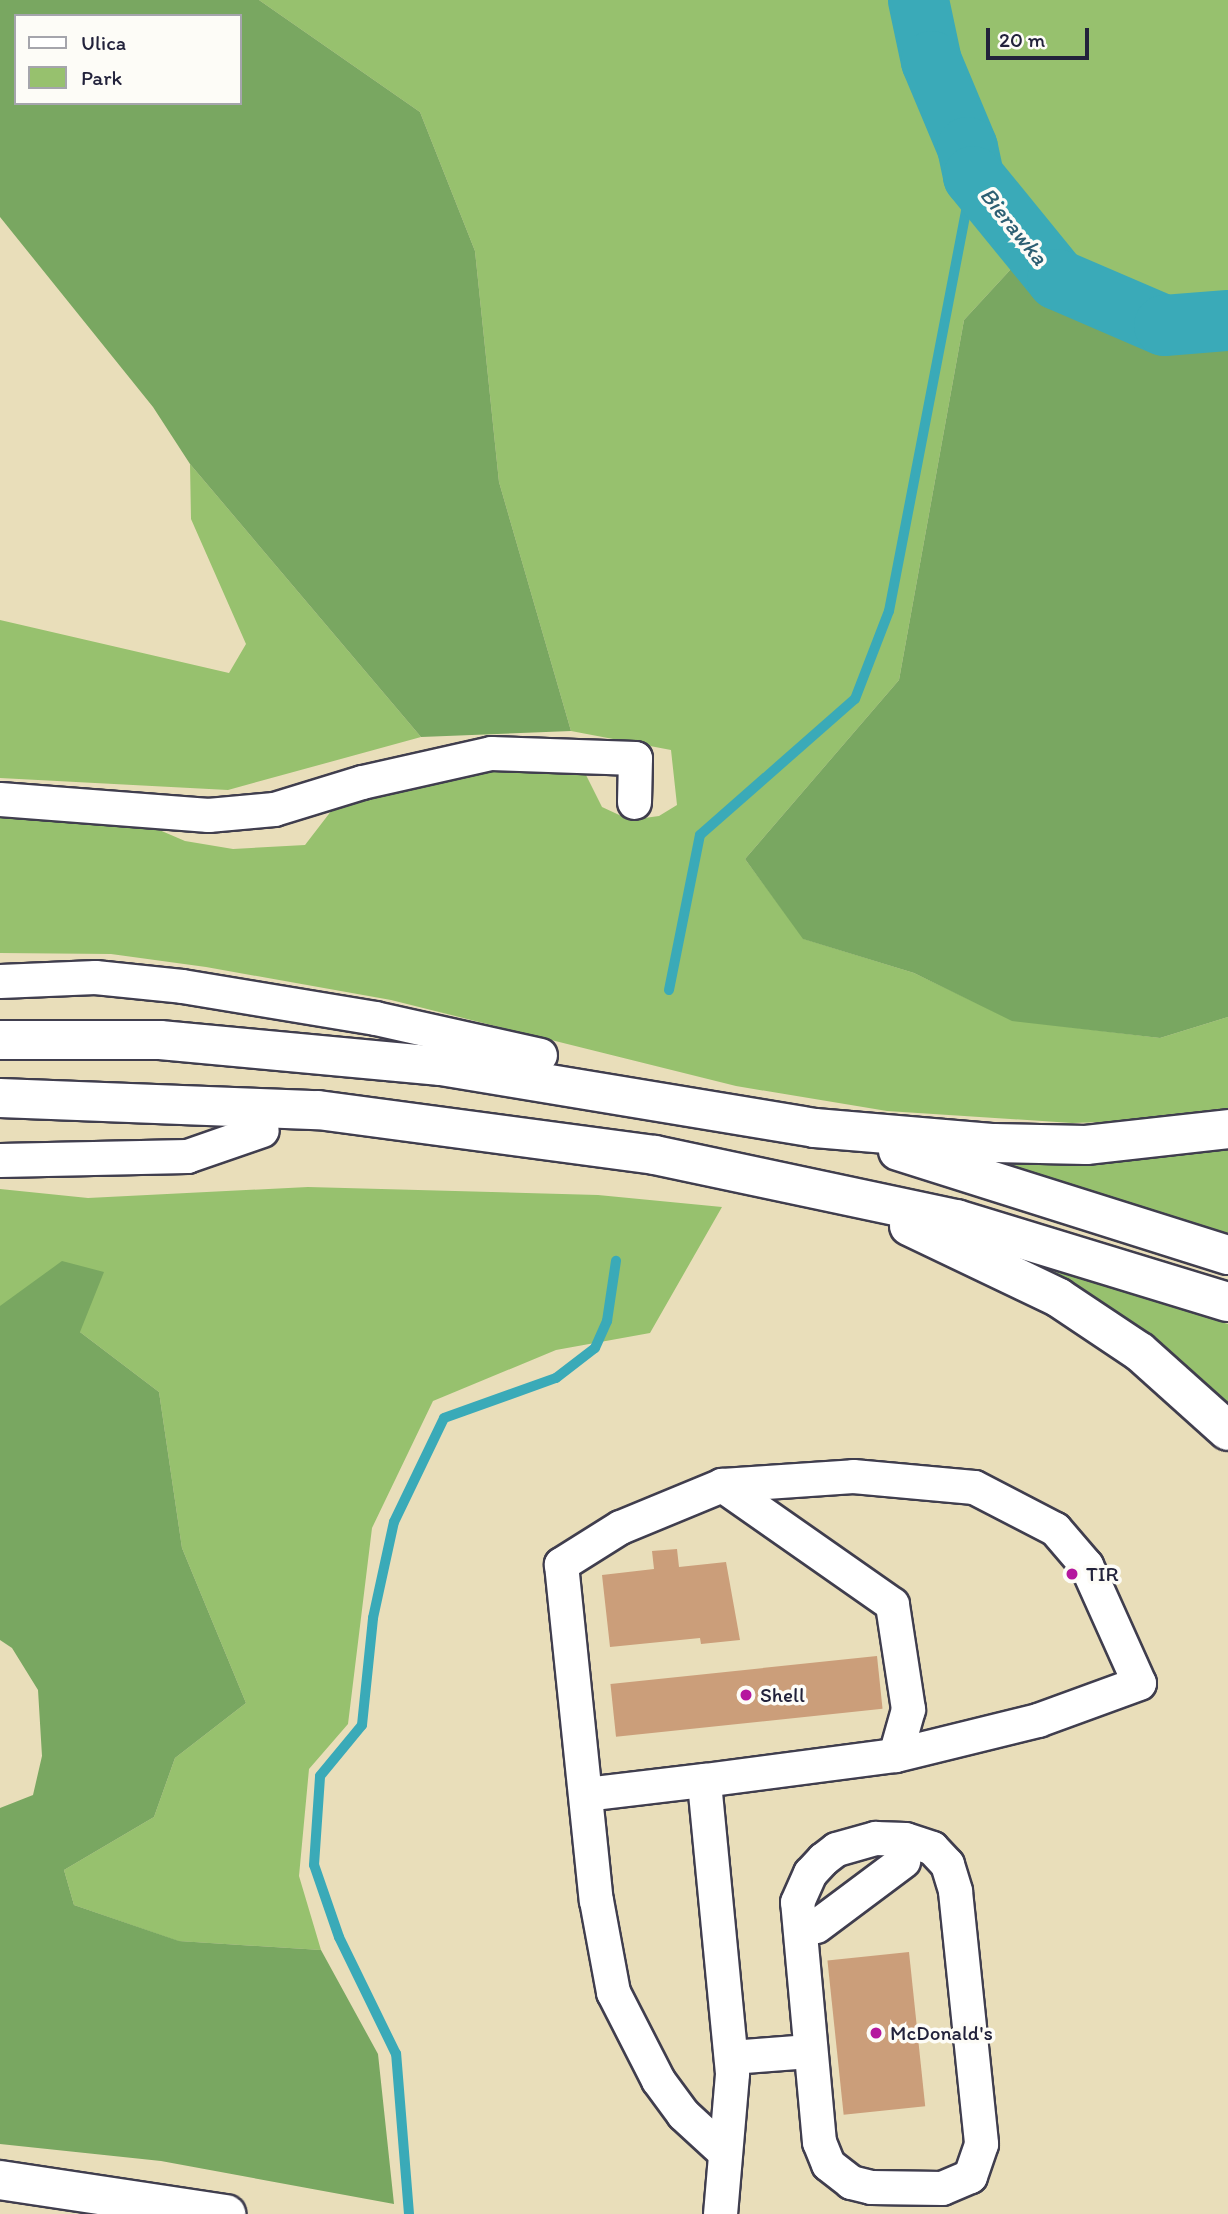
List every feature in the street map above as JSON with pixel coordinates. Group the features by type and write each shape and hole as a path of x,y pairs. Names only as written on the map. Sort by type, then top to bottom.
{"main road":[{"path":"0,1040 160,1040 441,1066 815,1128 995,1143 1086,1145 1228,1129"},
{"path":"0,1098 212,1104 412,1120 655,1155 833,1195 956,1219 1228,1302"},
{"path":"815,1128 1228,1255"},
{"path":"833,1195 947,1242 1059,1298 1140,1352 1228,1431"},
{"path":"0,2180 226,2214"}],"lane":[{"path":"0,799 208,815 274,810 362,782 491,753 635,758 634,802"},
{"path":"0,981 95,977 182,986 376,1018 540,1055"},
{"path":"0,1160 187,1156 262,1130"},
{"path":"586,1794 895,1755 1038,1720 1139,1683 1086,1564 1055,1529 974,1487 853,1476 722,1485 620,1527 561,1564 598,1921 617,2002 668,2096 722,2150"},
{"path":"722,1485 892,1604 908,1709 895,1755"},
{"path":"704,1780 731,2057 730,2115 722,2150 720,2214"},
{"path":"905,1839 941,1855 955,1891 980,2126 978,2163 962,2181 942,2188 871,2188 842,2177 828,2164 819,2141 797,1914 801,1888 810,1873 836,1849 856,1842 905,1839"},
{"path":"842,2177 816,1926 820,1899 840,1871 875,1858 903,1861 927,1871 955,1891"},
{"path":"731,2057 809,2052"}],"green space":[{"path":"0,0 259,0 420,112 475,251 499,482 571,731 421,737 190,464 153,407 0,217"},
{"path":"259,0 1228,0 1228,346 1011,269 964,320 899,680 745,859 804,939 914,973 1012,1020 1160,1038 1228,1017 1228,1108 1136,1121 1072,1123 887,1111 736,1086 391,1000 206,967 111,954 0,953 0,811 136,820 185,841 233,849 305,845 335,806 515,764 585,773 602,807 630,820 659,816 677,805 671,750 571,731 499,482 475,251 420,112"},
{"path":"1011,269 1228,346 1228,1017 1160,1038 1012,1021 914,973 803,939 745,859 899,680 964,320"},
{"path":"190,464 421,737 228,790 0,778 0,620 229,673 246,644 191,519"},
{"path":"1228,1146 1228,1233 997,1162"},
{"path":"308,1187 598,1195 722,1207 650,1333 556,1350 433,1401 372,1528 348,1724 309,1769 299,1876 321,1950 178,1941 74,1905 64,1870 154,1817 175,1758 246,1703 182,1548 159,1392 80,1332 0,1306 0,1189 88,1198"},
{"path":"62,1261 104,1272 80,1332 159,1392 182,1548 246,1703 175,1758 154,1817 64,1870 74,1905 179,1941 321,1950 378,2054 394,2204 161,2161 0,2144 0,1808 33,1795 42,1756 38,1690 12,1648 0,1640 0,1306"},
{"path":"1052,1270 1228,1324 1228,1404 1148,1334"}],"building":[{"path":"677,1549 679,1567 726,1562 740,1640 701,1644 700,1638 610,1647 602,1575 654,1569 652,1551"},
{"path":"877,1656 883,1709 616,1737 610,1684"},
{"name":"McDonald's","path":"909,1952 925,2106 844,2115 827,1961"}],"waterway":[{"name":"Bierawka","path":"918,0 931,61 967,147 973,176 1057,279 1164,325 1228,320"},
{"path":"669,990 700,835 855,699 889,611 973,176"},
{"path":"409,2214 396,2054 339,1937 314,1865 320,1776 362,1725 373,1618 394,1522 444,1418 556,1378 595,1348 607,1321 616,1261"}],"place":[{"name":"TIR","path":"1072,1574"},
{"name":"Shell","path":"746,1695"},
{"name":"McDonald's","path":"876,2033"}]}
